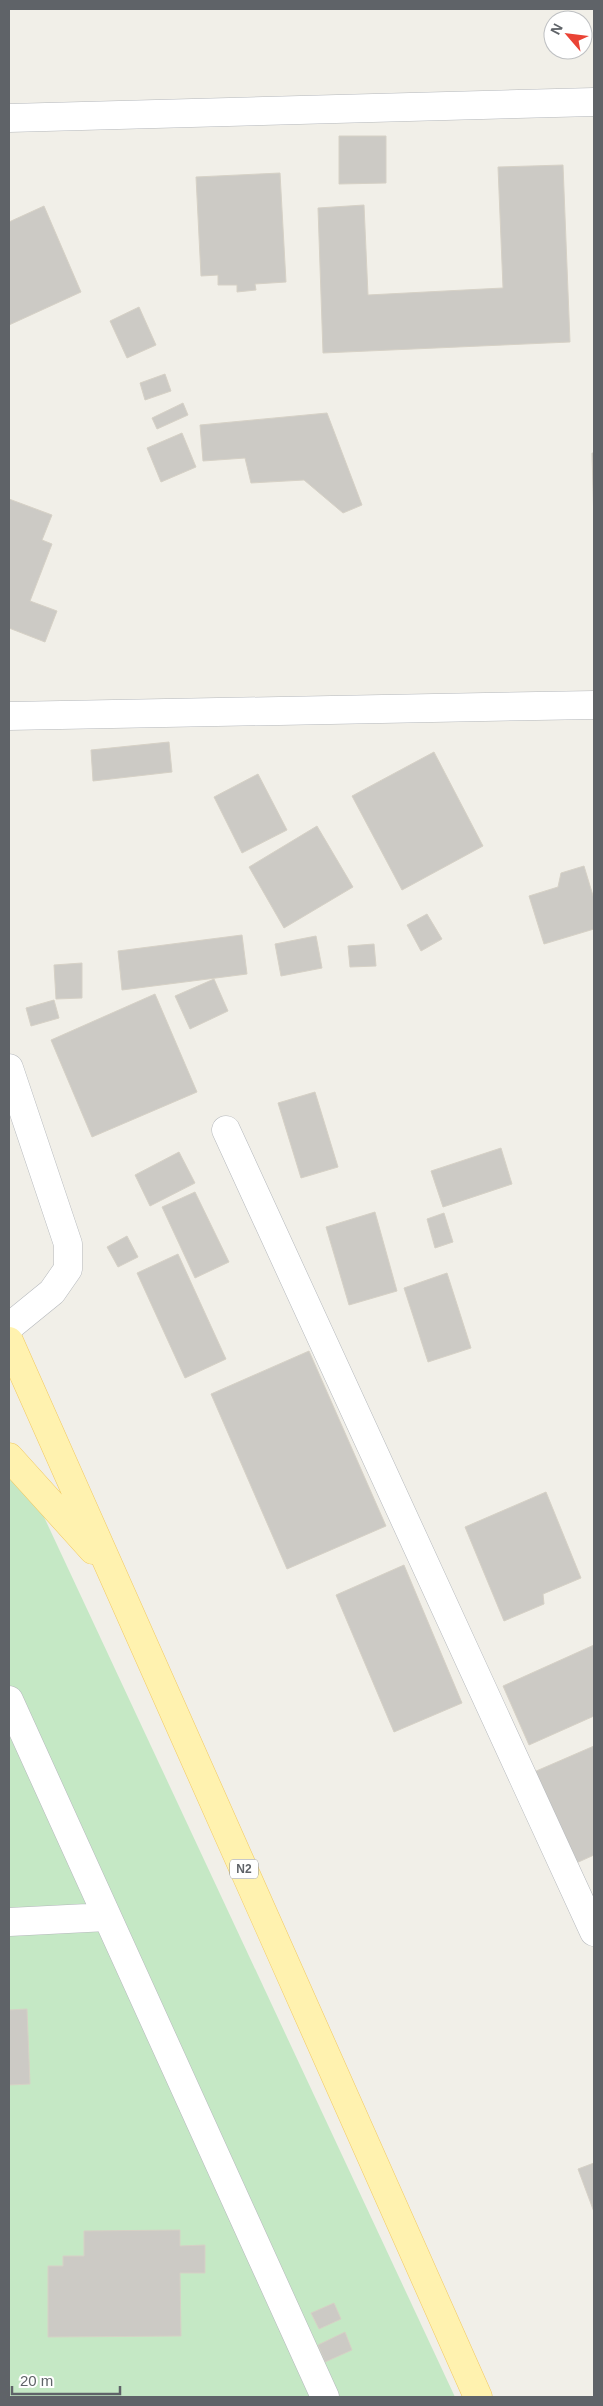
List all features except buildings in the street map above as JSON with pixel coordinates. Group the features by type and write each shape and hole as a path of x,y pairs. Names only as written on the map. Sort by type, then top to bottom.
{"main road":[{"name":"N2","path":"9,1341 478,2397"},
{"path":"9,1457 110,1570"}],"street":[{"path":"9,118 594,102"},
{"path":"9,716 594,705"},
{"path":"9,1068 68,1244 68,1269 52,1292 9,1327"},
{"path":"226,1130 594,1932"},
{"path":"9,1700 325,2397"},
{"path":"9,1922 107,1917"}],"green space":[{"path":"9,1442 455,2397 9,2397"}]}
